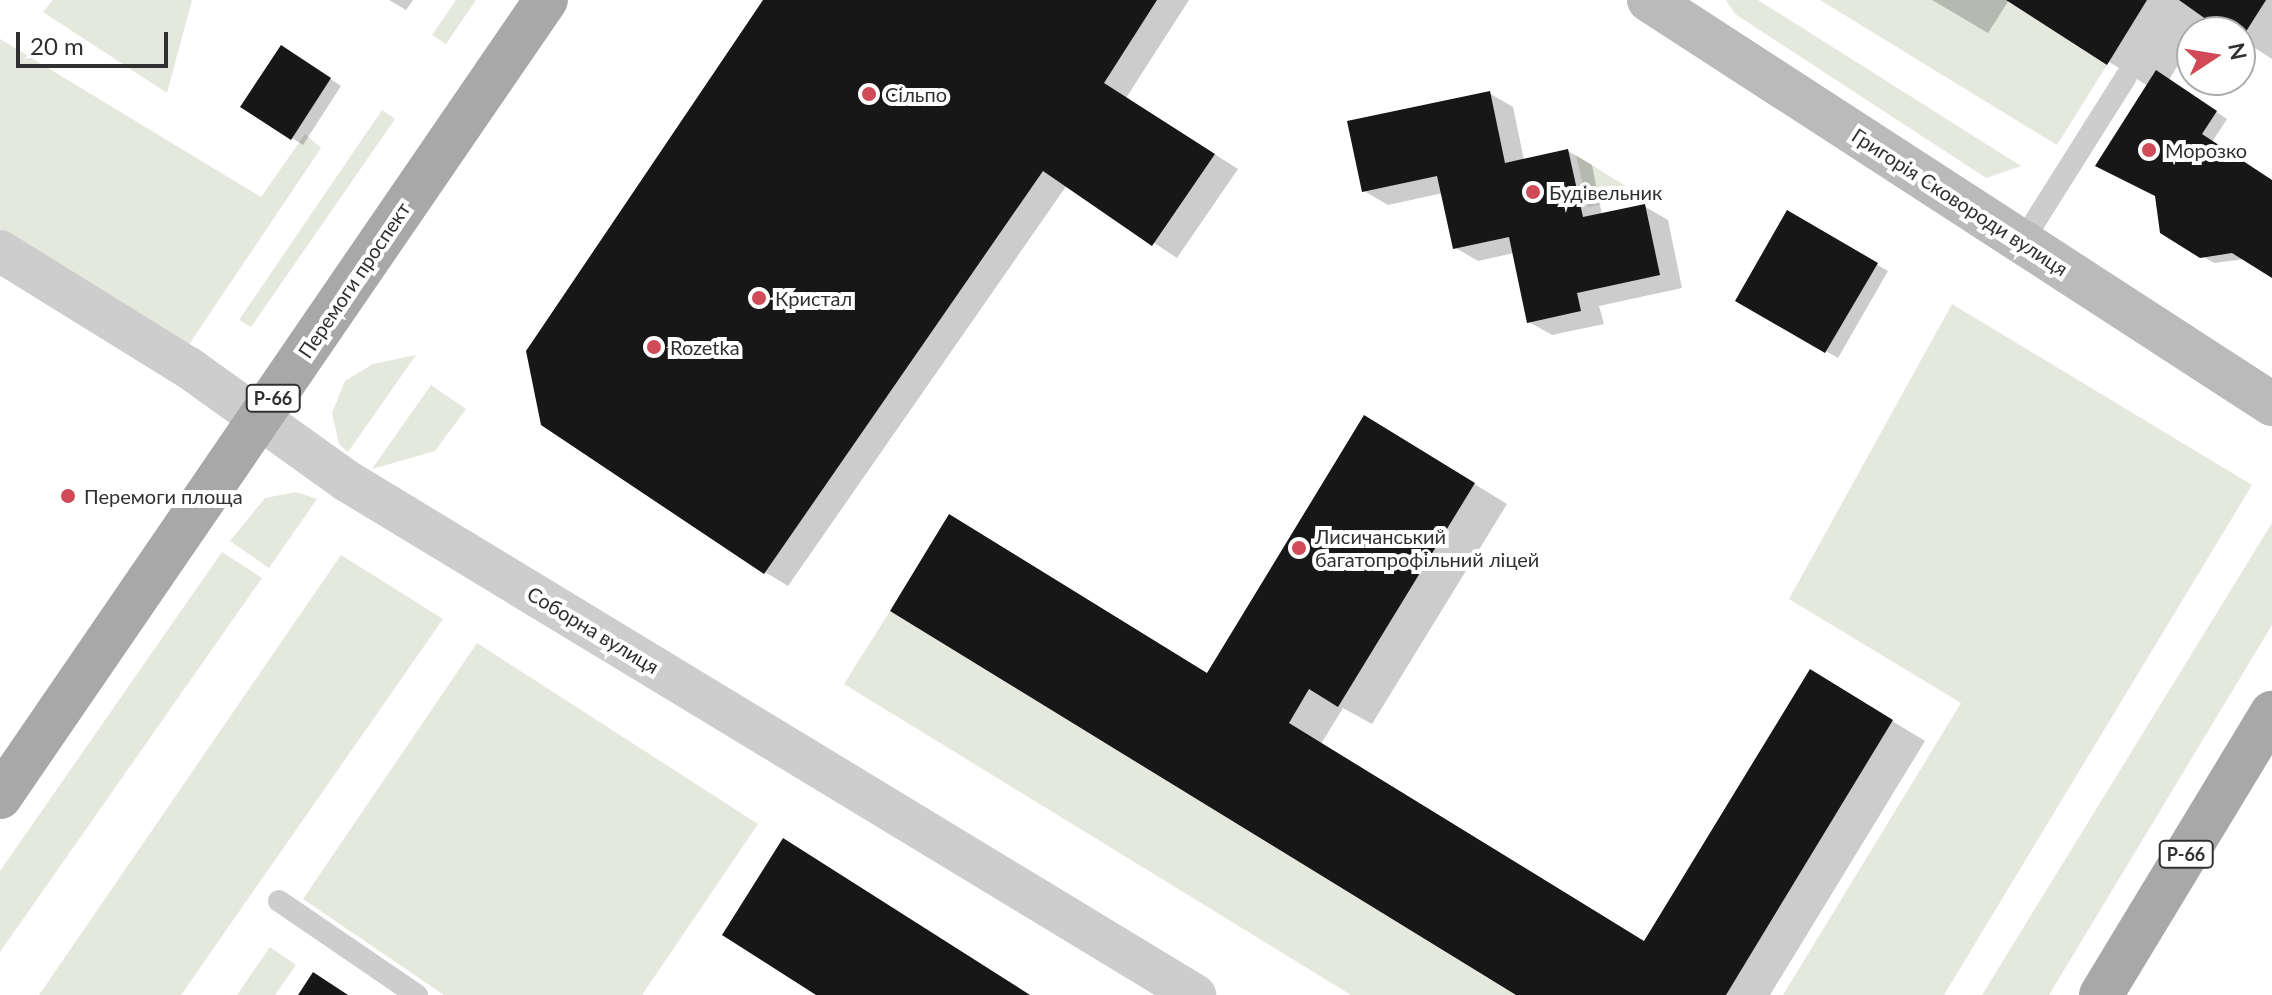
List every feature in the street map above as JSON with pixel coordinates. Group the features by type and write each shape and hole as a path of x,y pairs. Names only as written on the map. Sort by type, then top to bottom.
{"main road":[{"name":"Перемоги проспект","path":"0,797 546,0"},
{"name":"Григорія Сковороди вулиця","path":"1649,0 2272,404"},
{"name":"Р-66","path":"2101,995 2272,713"}],"street":[{"name":"Соборна вулиця","path":"0,251 261,416 347,481 1195,995"}],"lane":[{"path":"2022,242 2126,77"},
{"path":"279,901 417,995"}],"shaded area":[{"path":"53,0 192,0 167,93 43,12"},
{"path":"456,0 476,0 446,44 432,35"},
{"path":"1726,0 1758,0 2021,166 1986,178 1735,14"},
{"path":"1820,0 2006,0 2107,65 2057,145"},
{"path":"0,39 261,197 305,134 321,148 188,346 0,229"},
{"path":"382,110 395,119 251,327 239,320"},
{"path":"1576,155 1640,195 1588,207"},
{"path":"1952,304 2252,485 1944,995 1783,995 1961,703 1789,599"},
{"path":"416,355 348,452 339,444 332,413 345,381 373,364"},
{"path":"431,385 466,409 435,451 372,469"},
{"path":"296,492 317,499 269,568 230,541 265,498"},
{"path":"2272,523 2272,625 2049,995 1982,995"},
{"path":"222,552 262,578 0,952 0,871"},
{"path":"341,555 443,619 181,995 39,995"},
{"path":"890,611 1516,995 1351,995 844,684"},
{"path":"477,643 758,824 642,995 444,995 303,899"},
{"path":"270,947 296,965 275,995 237,995"}],"building":[{"name":"Кристал","path":"763,0 1157,0 1104,83 1215,154 1152,246 1043,171 764,574 541,425 526,351"},
{"path":"2006,0 2147,0 2107,65"},
{"path":"2179,0 2266,0 2256,16 2202,16"},
{"path":"281,45 331,78 291,140 240,107"},
{"path":"2156,70 2176,83 2176,96 2195,96 2217,111 2202,134 2272,180 2272,278 2232,253 2200,258 2160,233 2155,196 2095,166"},
{"path":"1490,91 1505,163 1568,149 1583,217 1645,204 1660,275 1577,293 1581,311 1527,323 1509,237 1453,249 1437,176 1362,192 1347,121"},
{"path":"1787,210 1878,263 1825,353 1735,301"},
{"path":"1364,415 1475,483 1338,707 1309,689 1289,723 1644,941 1810,669 1893,720 1726,995 1516,995 890,611 949,514 1207,673"},
{"path":"783,838 1030,995 816,995 722,935"},
{"path":"313,972 348,995 298,995"}],"place":[{"name":"Сiльпо","path":"869,94"},
{"name":"Морозко","path":"2149,150"},
{"name":"Будівельник","path":"1533,192"},
{"name":"Кристал","path":"759,298"},
{"name":"Rozetka","path":"654,347"},
{"name":"Перемоги площа","path":"68,496"},
{"name":"Лисичанський багатопрофільний ліцей","path":"1299,548"}]}
